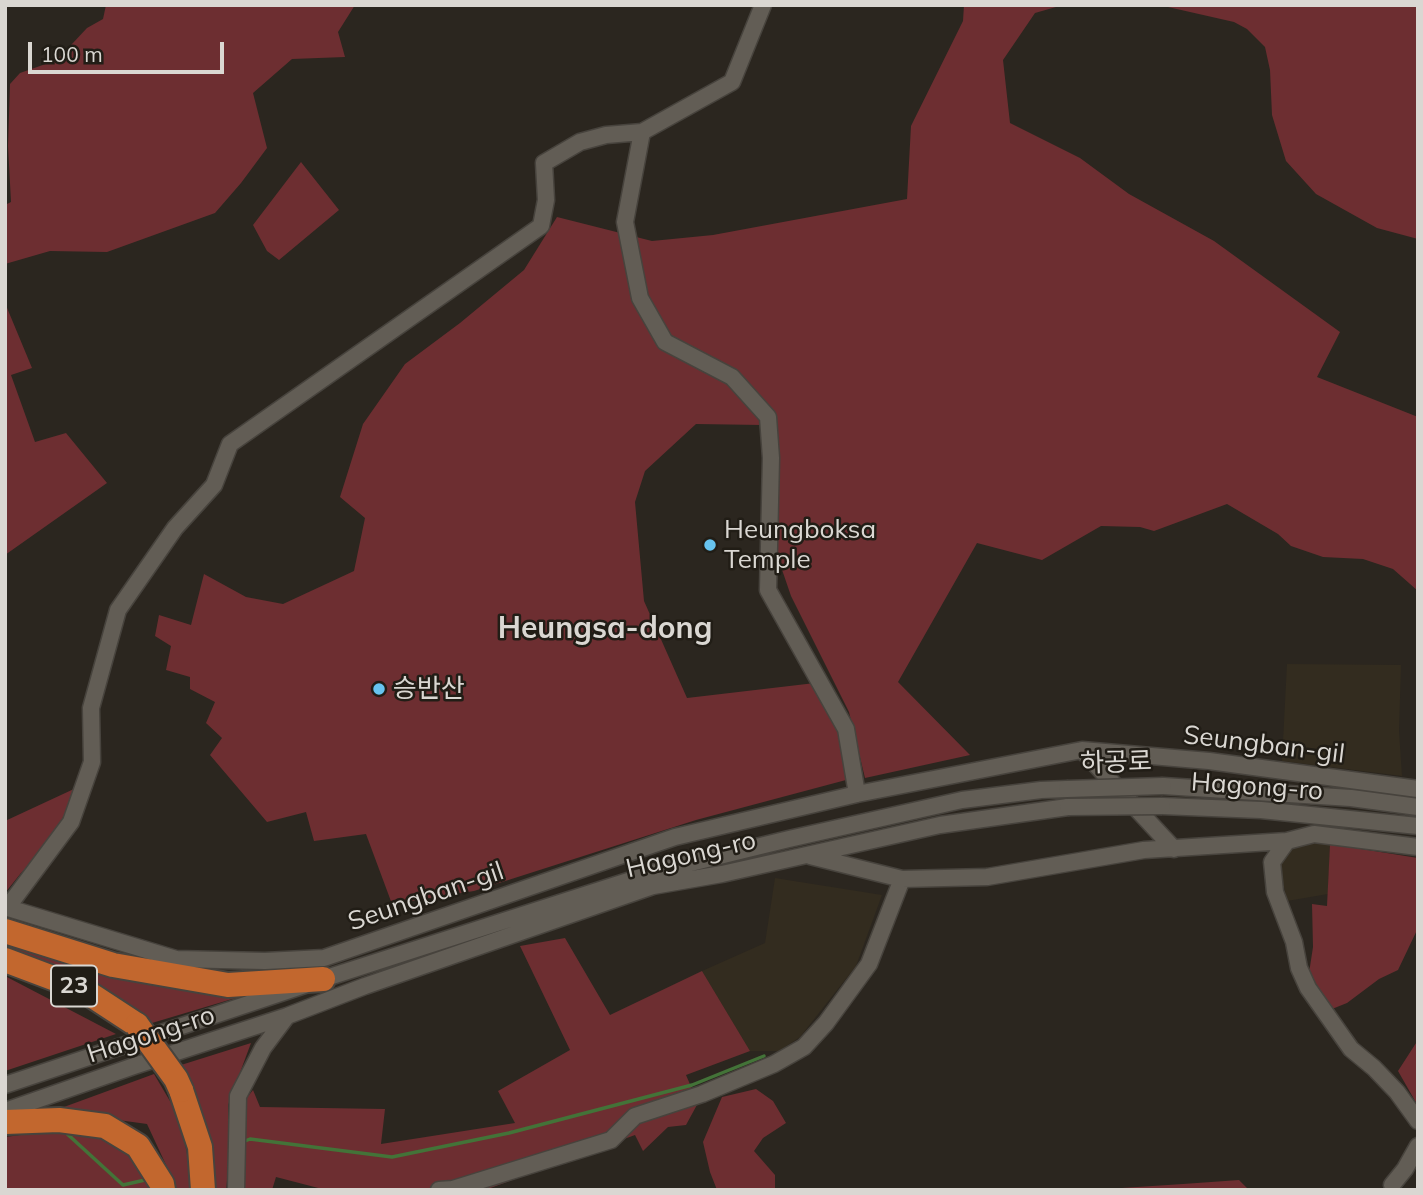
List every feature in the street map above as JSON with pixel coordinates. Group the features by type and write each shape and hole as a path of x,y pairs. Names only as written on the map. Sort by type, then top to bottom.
{"highway":[{"path":"6,915 113,965 228,985 323,979"},
{"name":"23","path":"5,960 82,989 137,1025 181,1090 200,1147 203,1190"},
{"path":"5,1122 59,1120 105,1126 138,1146 163,1190"}],"street":[{"path":"6,915 71,822 92,762 91,708 118,610 175,528 214,485 230,444 541,226 546,200 544,163 580,142 606,135 642,132 732,82 763,5"},
{"path":"642,132 625,222 640,298 665,342 732,377 768,417 771,458 768,590 846,729 858,794"},
{"path":"1082,750 1174,849"},
{"name":"Seungban-gil","path":"6,915 176,959 265,961 324,958 675,837 858,794 1082,750 1209,761 1418,789"},
{"name":"하공로","path":"1067,789 1163,786 1351,798 1418,807"},
{"name":"Hagong-ro","path":"5,1086 323,979 688,864 962,800 1067,789"},
{"name":"Hagong-ro","path":"5,1111 287,1016 365,986 653,886 940,825 1068,807 1162,806 1261,810 1418,826"},
{"path":"805,855 902,879 987,877 1144,850 1287,841 1314,834 1418,847"},
{"path":"1287,841 1272,862 1275,891 1294,942 1303,978 1351,1049 1397,1092 1418,1121"},
{"path":"439,1190 453,1189 611,1140 635,1116 702,1094 775,1064 804,1047 826,1023 869,964 902,879"},
{"path":"236,1190 238,1096 263,1048 287,1016"},
{"path":"1392,1185 1418,1146"}],"shaded area":[{"path":"106,5 355,5 338,32 345,57 292,59 253,93 267,148 215,213 107,252 50,251 5,264 5,205 11,202 8,146 10,84 20,73 57,60 87,28 103,19"},
{"path":"964,5 1063,5 1035,13 1003,60 1010,123 1080,158 1129,194 1214,241 1340,332 1317,377 1418,417 1418,591 1393,569 1363,559 1323,557 1291,546 1278,534 1227,504 1154,531 1140,527 1101,526 1042,560 977,543 898,682 970,755 865,778 849,712 791,596 778,558 778,429 762,425 696,424 645,471 635,502 644,601 687,698 815,683 837,726 846,780 696,820 474,891 392,904 366,834 314,841 306,812 267,822 210,755 222,738 206,723 215,702 190,689 190,677 166,670 171,646 155,636 159,615 191,625 204,574 246,597 283,604 354,571 365,518 340,497 363,424 405,364 524,270 557,217 652,241 713,235 907,199 911,126 963,21"},
{"path":"1063,5 1418,5 1418,239 1377,228 1316,194 1286,161 1272,115 1270,70 1265,47 1247,29 1234,22 1168,7"},
{"path":"301,162 339,210 279,260 267,251 253,225"},
{"path":"5,303 32,368 11,375 35,442 66,433 107,483 5,555"},
{"path":"1287,664 1401,665 1399,731 1402,776 1282,761"},
{"path":"76,788 64,816 35,860 5,893 5,821"},
{"path":"1311,840 1330,844 1328,894 1287,901 1279,863 1290,846"},
{"path":"1330,844 1418,858 1418,928 1398,970 1379,979 1347,1003 1332,1009 1309,973 1313,947 1312,904 1327,906"},
{"path":"775,878 882,895 856,966 800,1037 779,1051 750,1051 702,971 765,943"},
{"path":"5,938 259,991 152,1023 86,978 5,952"},
{"path":"565,938 610,1015 702,971 750,1051 686,1075 698,1103 686,1125 668,1127 643,1151 635,1135 485,1190 326,1190 276,1177 272,1190 244,1190 245,1100 253,1090 260,1107 385,1109 381,1144 515,1123 498,1091 570,1050 520,946"},
{"path":"5,976 116,1034 5,1071"},
{"path":"1418,1040 1418,1106 1398,1071"},
{"path":"251,1043 228,1105 229,1162 226,1190 213,1190 181,1065"},
{"path":"154,1074 180,1118 194,1190 176,1190 147,1124 53,1111"},
{"path":"756,1089 773,1101 786,1123 763,1138 754,1151 775,1175 775,1190 717,1190 703,1142 722,1097"},
{"path":"52,1131 96,1135 135,1159 151,1190 5,1190 5,1137"},
{"path":"1239,1180 1249,1190 1091,1190 1183,1184"}],"waterway":[{"path":"245,1141 250,1139 392,1157 509,1133 692,1085 764,1056"},
{"path":"64,1131 123,1185 145,1180"}],"place":[{"name":"Heungboksa Temple","path":"710,545"},
{"name":"승반산","path":"379,689"}],"district":[{"name":"Heungsa-dong","path":"605,629"}]}
